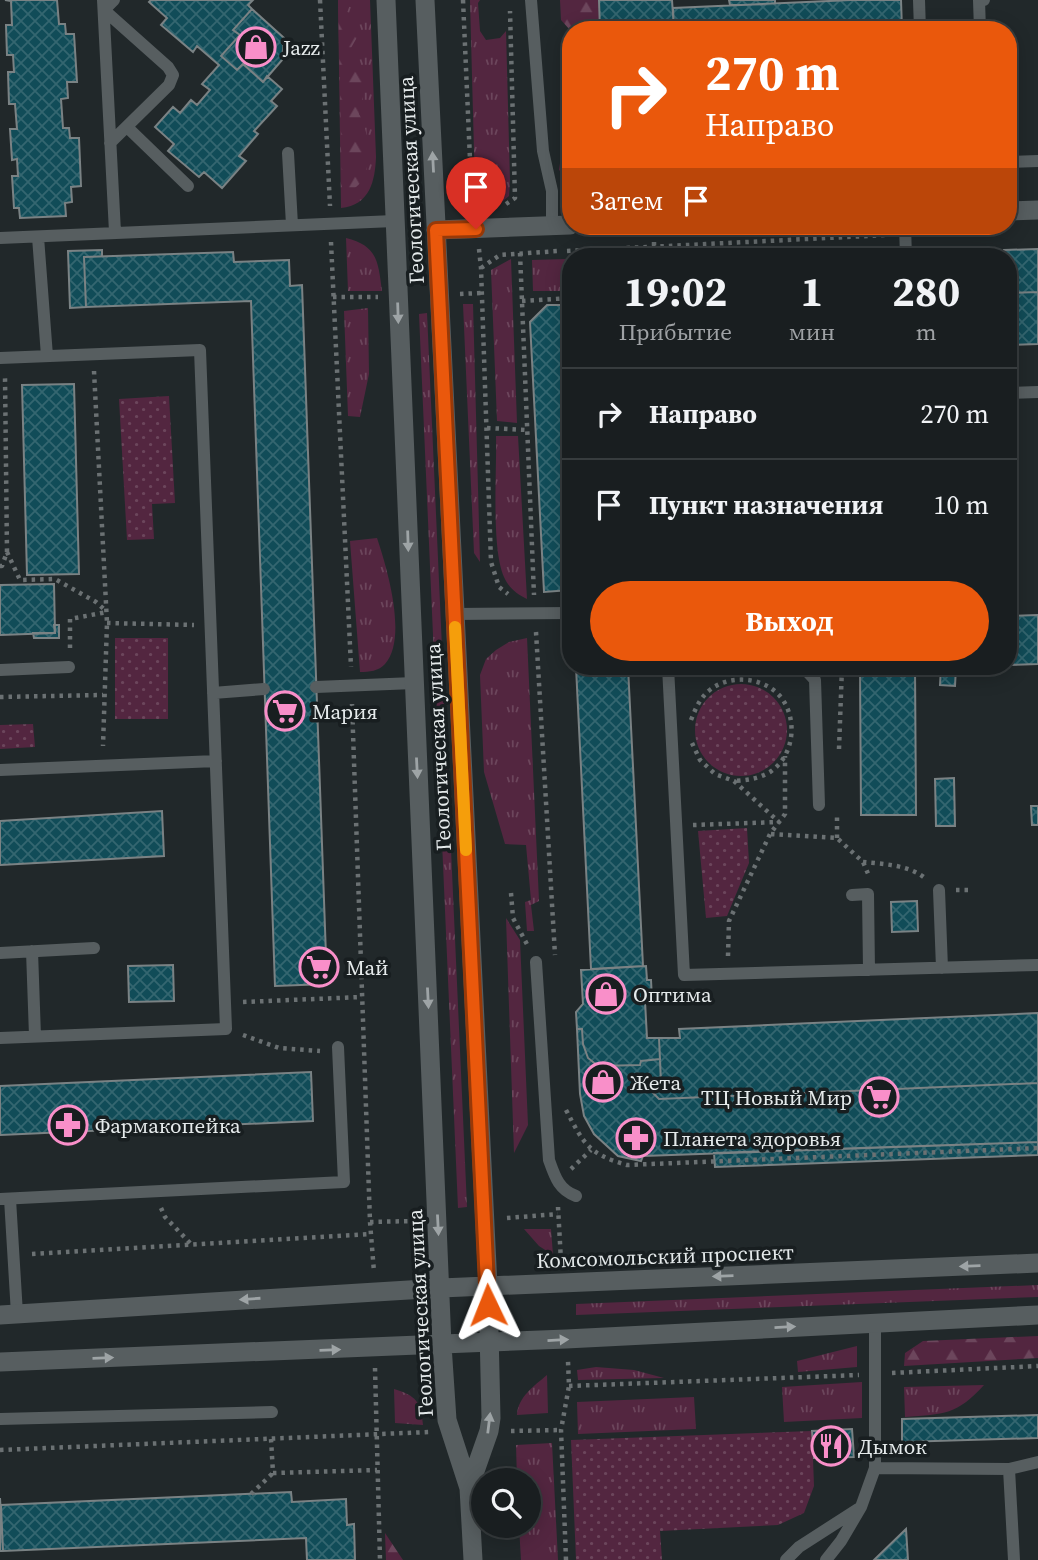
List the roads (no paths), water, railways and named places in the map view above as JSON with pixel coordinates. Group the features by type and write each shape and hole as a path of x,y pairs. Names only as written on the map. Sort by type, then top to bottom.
{"main road":[{"name":"Геологическая улица","path":"386,0 442,1345 447,1420 469,1488 473,1560"},
{"name":"Геологическая улица","path":"425,0 488,1286 489,1432 469,1488"},
{"path":"1017,211 1038,210"},
{"path":"436,230 561,225"},
{"name":"Комсомольский проспект","path":"9,1314 376,1291 1038,1263"},
{"path":"0,1362 489,1343 1038,1315"}],"lane":[{"path":"104,5 114,0"},
{"path":"531,0 543,151 561,225"},
{"path":"919,0 920,21"},
{"path":"980,21 979,0 984,0"},
{"path":"104,5 173,75 169,85 110,143"},
{"path":"104,5 115,232"},
{"path":"127,127 188,186"},
{"path":"288,153 292,225"},
{"path":"1017,162 1038,161"},
{"path":"0,238 394,221"},
{"path":"38,237 47,356"},
{"path":"0,358 200,350 226,1029 0,1038"},
{"path":"1017,393 1038,392"},
{"path":"455,614 562,612"},
{"path":"0,670 69,667"},
{"path":"668,675 684,975 1038,965"},
{"path":"810,675 815,680 819,805"},
{"path":"316,687 414,683"},
{"path":"213,693 264,689"},
{"path":"0,770 216,761"},
{"path":"939,890 942,968"},
{"path":"852,895 868,894 869,970"},
{"path":"0,953 94,948"},
{"path":"32,951 35,1036"},
{"path":"536,962 549,1160 557,1183 567,1193 576,1196"},
{"path":"9,1314 13,1255 5,1199 344,1181 338,1047"},
{"path":"826,1560 861,1507 875,1468 875,1322"},
{"path":"0,1419 272,1412"},
{"path":"875,1468 1009,1469 1038,1462"},
{"path":"1009,1469 1014,1560"},
{"path":"786,1560 799,1547 861,1507"}],"place":[{"name":"Jazz","path":"256,47"},
{"name":"Мария","path":"285,711"},
{"name":"Май","path":"319,967"},
{"name":"Оптима","path":"606,994"},
{"name":"Жета","path":"603,1082"},
{"name":"ТЦ Новый Мир","path":"879,1097"},
{"name":"Фармакопейка","path":"68,1125"},
{"name":"Планета здоровья","path":"636,1138"},
{"name":"Дымок","path":"831,1446"}]}
